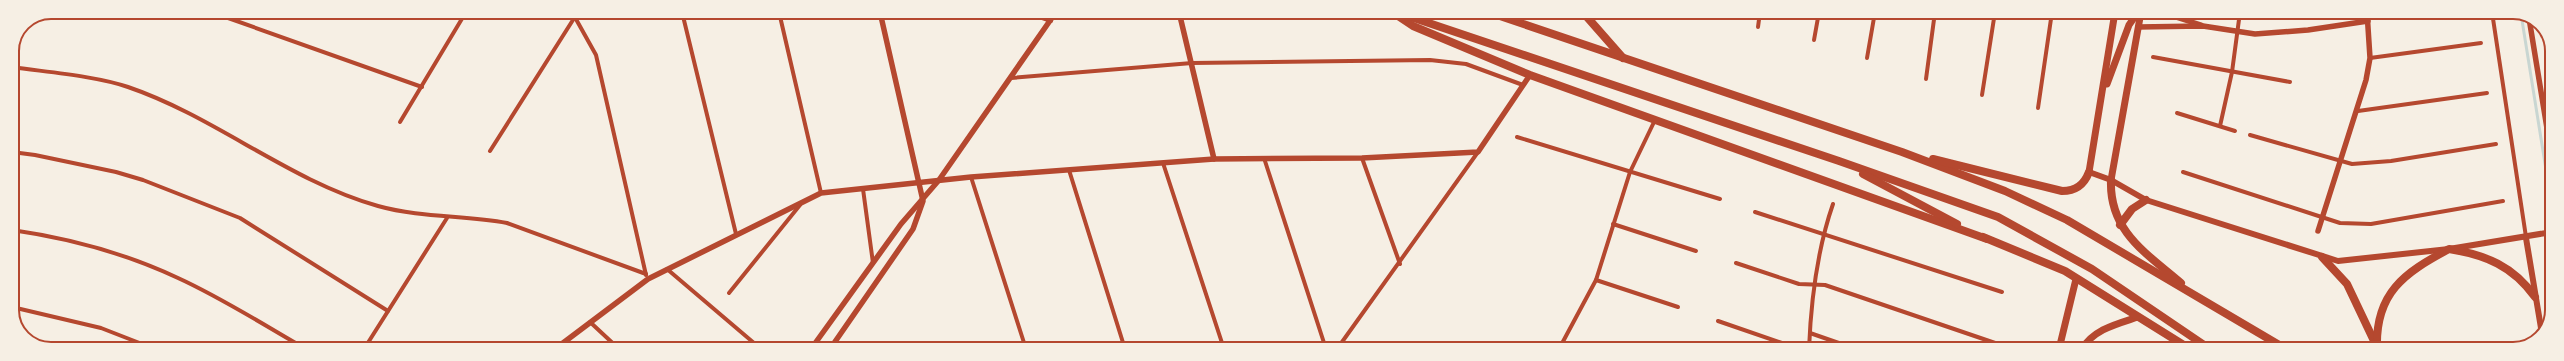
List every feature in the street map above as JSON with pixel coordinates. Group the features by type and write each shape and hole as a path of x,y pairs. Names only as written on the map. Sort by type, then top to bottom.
{"highway":[{"path":"1402,19 1413,26 1530,75 2045,261 2179,342"},
{"path":"1417,19 1839,161 1998,217 2035,235 2092,269 2200,342"},
{"path":"1508,19 1889,148 2005,191 2067,220 2274,342"},
{"path":"1591,19 1623,59"},
{"path":"1889,148 2062,190 2071,191 2080,187 2089,172"},
{"path":"1839,161 1987,239"},
{"path":"2111,180 2112,204 2120,225 2134,242 2197,297"},
{"path":"2120,225 2132,209 2146,200"},
{"path":"2377,342 2379,316 2393,287 2406,274 2449,249 2472,253 2500,263 2526,284 2535,298"},
{"path":"2322,257 2347,284 2374,342"}],"main road":[{"path":"2114,19 2103,94 2089,172 2111,180 2146,200 2322,257 2351,261 2449,249 2526,238 2545,234"},
{"path":"2103,94 2130,19"},
{"path":"2133,19 2138,27"},
{"path":"2111,180 2140,19"},
{"path":"2526,238 2541,327"},
{"path":"2062,342 2076,279"},
{"path":"2087,342 2092,336 2098,332 2138,317"}],"street":[{"path":"231,19 422,87"},
{"path":"400,122 462,19"},
{"path":"490,151 573,19"},
{"path":"577,19 596,55 647,277"},
{"path":"684,19 736,234"},
{"path":"781,19 821,193"},
{"path":"835,342 913,229 923,201 882,19"},
{"path":"816,342 901,224 923,201 939,180 1051,21 1045,19"},
{"path":"1181,19 1214,159"},
{"path":"1758,27 1759,19"},
{"path":"1814,40 1818,19"},
{"path":"1867,58 1874,19"},
{"path":"1926,79 1935,19"},
{"path":"1982,95 1994,19"},
{"path":"2038,108 2051,19"},
{"path":"2182,19 2203,26"},
{"path":"2220,126 2232,72 2239,19"},
{"path":"2493,19 2526,238"},
{"path":"2138,27 2203,26 2255,34 2278,34 2368,21 2370,58 2358,111 2340,161 2318,231"},
{"path":"2530,24 2545,116"},
{"path":"2370,58 2481,43"},
{"path":"2153,57 2290,82"},
{"path":"1011,78 1192,63 1449,61 1466,64 1523,85"},
{"path":"19,68 126,86 162,101 227,134 319,184 378,206 447,218 486,219 507,223 647,277"},
{"path":"1342,342 1400,264 1530,75"},
{"path":"2358,111 2487,93"},
{"path":"2178,113 2235,131"},
{"path":"1564,342 1596,280 1630,172 1655,120"},
{"path":"2250,135 2352,164 2369,164 2496,144"},
{"path":"1517,137 1720,199"},
{"path":"564,342 647,277 821,193 971,177 1214,159 1362,158 1478,152"},
{"path":"19,153 35,154 116,172 143,180 240,218 388,311"},
{"path":"1264,158 1324,342"},
{"path":"1362,158 1400,264"},
{"path":"1162,163 1222,342"},
{"path":"1069,170 1122,342"},
{"path":"2183,172 2322,218 2352,224 2371,224 2504,201"},
{"path":"971,177 1024,342"},
{"path":"863,189 873,262"},
{"path":"729,293 801,203"},
{"path":"1809,342 1814,284 1823,234 1833,204"},
{"path":"1755,212 2002,292"},
{"path":"368,342 447,218"},
{"path":"1613,224 1696,251"},
{"path":"19,231 47,235 100,249 178,278 293,342"},
{"path":"1736,263 1799,284 1824,284 1992,342"},
{"path":"666,269 753,342"},
{"path":"1596,280 1678,307"},
{"path":"19,309 101,328 137,342"},
{"path":"589,321 612,342"},
{"path":"1718,321 1779,342"},
{"path":"1810,333 1836,342"}],"waterway":[{"path":"2522,20 2545,163"}]}
